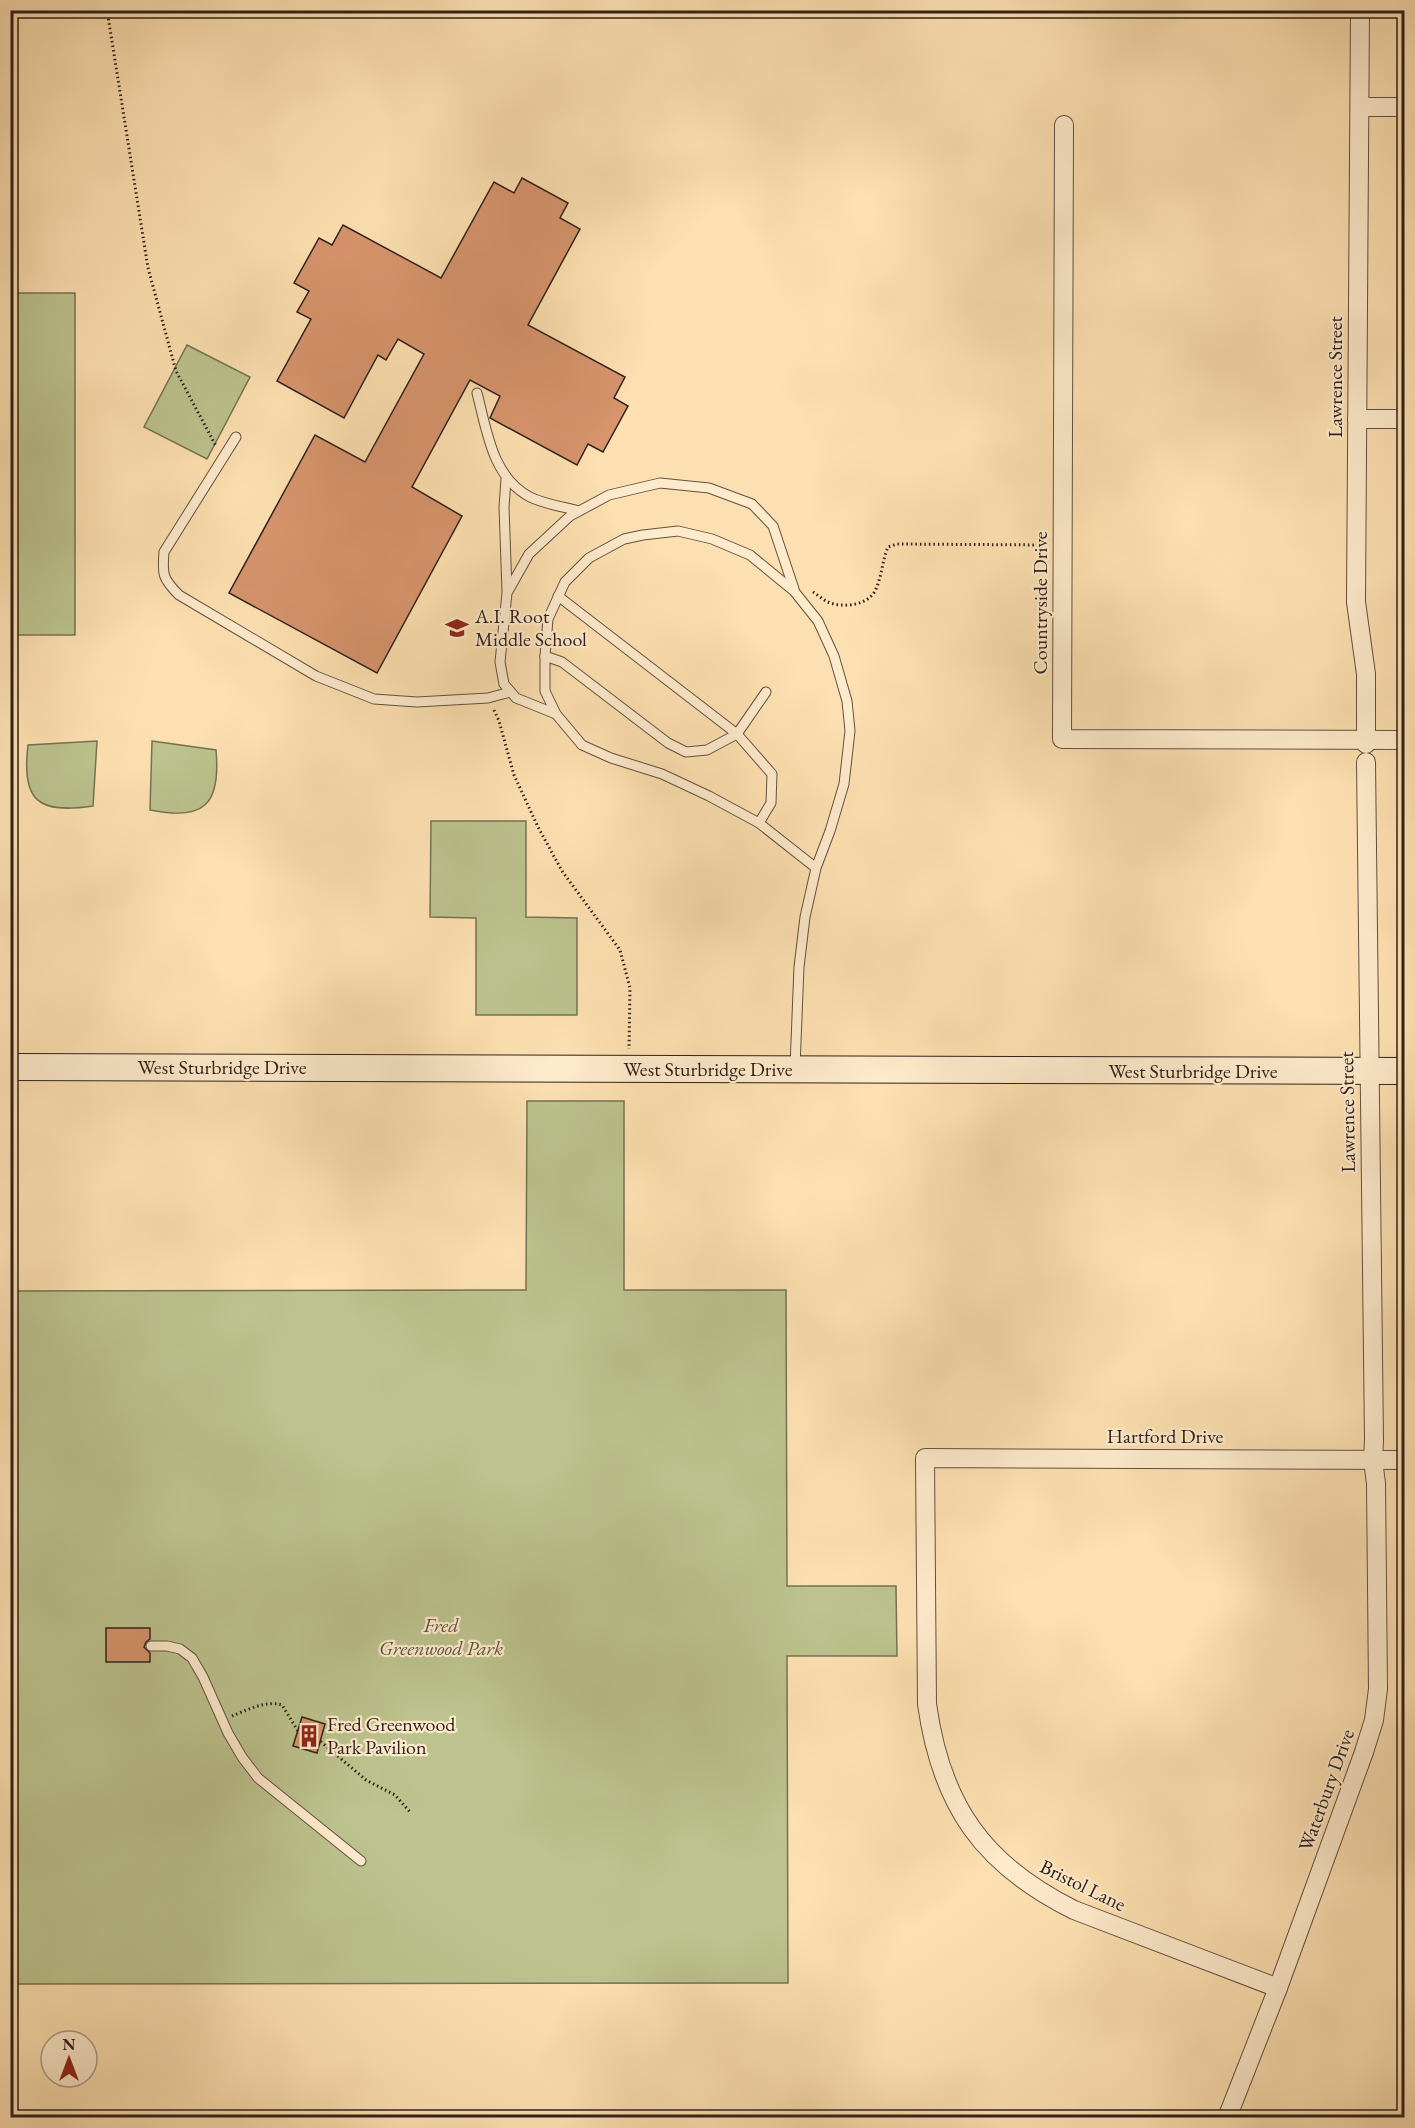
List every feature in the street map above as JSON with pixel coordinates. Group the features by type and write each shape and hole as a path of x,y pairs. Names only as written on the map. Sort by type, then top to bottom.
{"street":[{"name":"Lawrence Street","path":"1360,10 1356,602 1366,674 1373,1461"},
{"path":"1360,107 1404,107"},
{"name":"Countryside Drive","path":"1064,124 1062,739 1366,748 1404,740"},
{"path":"1357,419 1404,419"},
{"name":"West Sturbridge Drive","path":"10,1066 1404,1071"},
{"name":"Hartford Drive","path":"925,1458 1404,1460"},
{"name":"Bristol Lane","path":"925,1458 927,1704 932,1737 941,1769 954,1800 971,1828 992,1854 1017,1877 1044,1895 1074,1910 1278,1988"},
{"name":"Waterbury Drive","path":"1227,2118 1278,1988 1374,1720 1378,1689 1376,1494 1373,1461"}],"lane":[{"path":"477,393 492,450 506,479 530,497 579,511"},
{"path":"236,437 164,552 162,572 166,582 179,595 316,676 374,699 417,702 488,698 510,692"},
{"path":"506,479 504,507 507,593 500,662 504,684 516,698 556,714"},
{"path":"507,593 529,554 570,516 609,495 660,483 708,488 752,504 773,526 793,588"},
{"path":"795,1070 798,967 805,917 816,868 844,784 850,731 847,701 834,656 818,621 793,588 750,555 712,539 678,531 643,535 624,539 589,558 565,582 548,619 545,691 556,714 582,745 612,758 662,774 709,796 759,823 816,868"},
{"path":"558,596 737,734 772,774 771,803 759,823"},
{"path":"545,656 562,662 668,743 686,752 707,750 737,734 766,692"},
{"path":"151,1646 180,1649 192,1658 204,1677 242,1757 258,1778 360,1861"}],"path":[{"path":"107,10 148,268 176,371 223,458"},
{"path":"793,588 813,592 826,602 840,606 860,603 874,594 888,547 897,544 1063,545"},
{"path":"488,698 499,721 514,775 538,826 562,871 620,950 630,988 628,1069"},
{"path":"223,1721 255,1707 271,1704 282,1706 298,1731 308,1738 320,1741 366,1780 395,1795 410,1812"}],"green space":[{"path":"10,293 75,293 75,635 11,635"},
{"path":"187,345 250,377 207,459 144,427"},
{"path":"97,741 93,806 59,808 38,800 31,791 28,780 28,745"},
{"path":"152,741 216,750 215,784 212,796 205,805 184,813 150,810"},
{"path":"431,821 526,821 526,917 577,918 577,1015 476,1015 476,918 430,917"},
{"name":"Fred Greenwood Park","path":"527,1101 624,1101 624,1290 786,1290 787,1586 896,1586 897,1656 787,1656 788,1983 11,1984 11,1291 526,1290"}],"building":[{"path":"522,178 568,203 560,218 580,229 528,325 625,377 614,398 628,406 603,452 588,444 577,465 490,418 500,396 470,380 412,487 462,516 377,673 229,593 315,435 365,462 424,354 398,339 386,360 378,355 344,418 277,381 311,319 297,312 309,291 294,283 319,238 332,245 343,225 441,278 494,182 514,193"},
{"path":"106,1628 150,1628 150,1639 144,1647 150,1653 150,1662 106,1662"},
{"name":"Fred Greenwood Park Pavilion","path":"302,1717 325,1724 317,1753 293,1746"}],"place":[{"name":"A.I. Root Middle School","path":"457,628"},
{"name":"Fred Greenwood Park Pavilion","path":"309,1736"}]}
